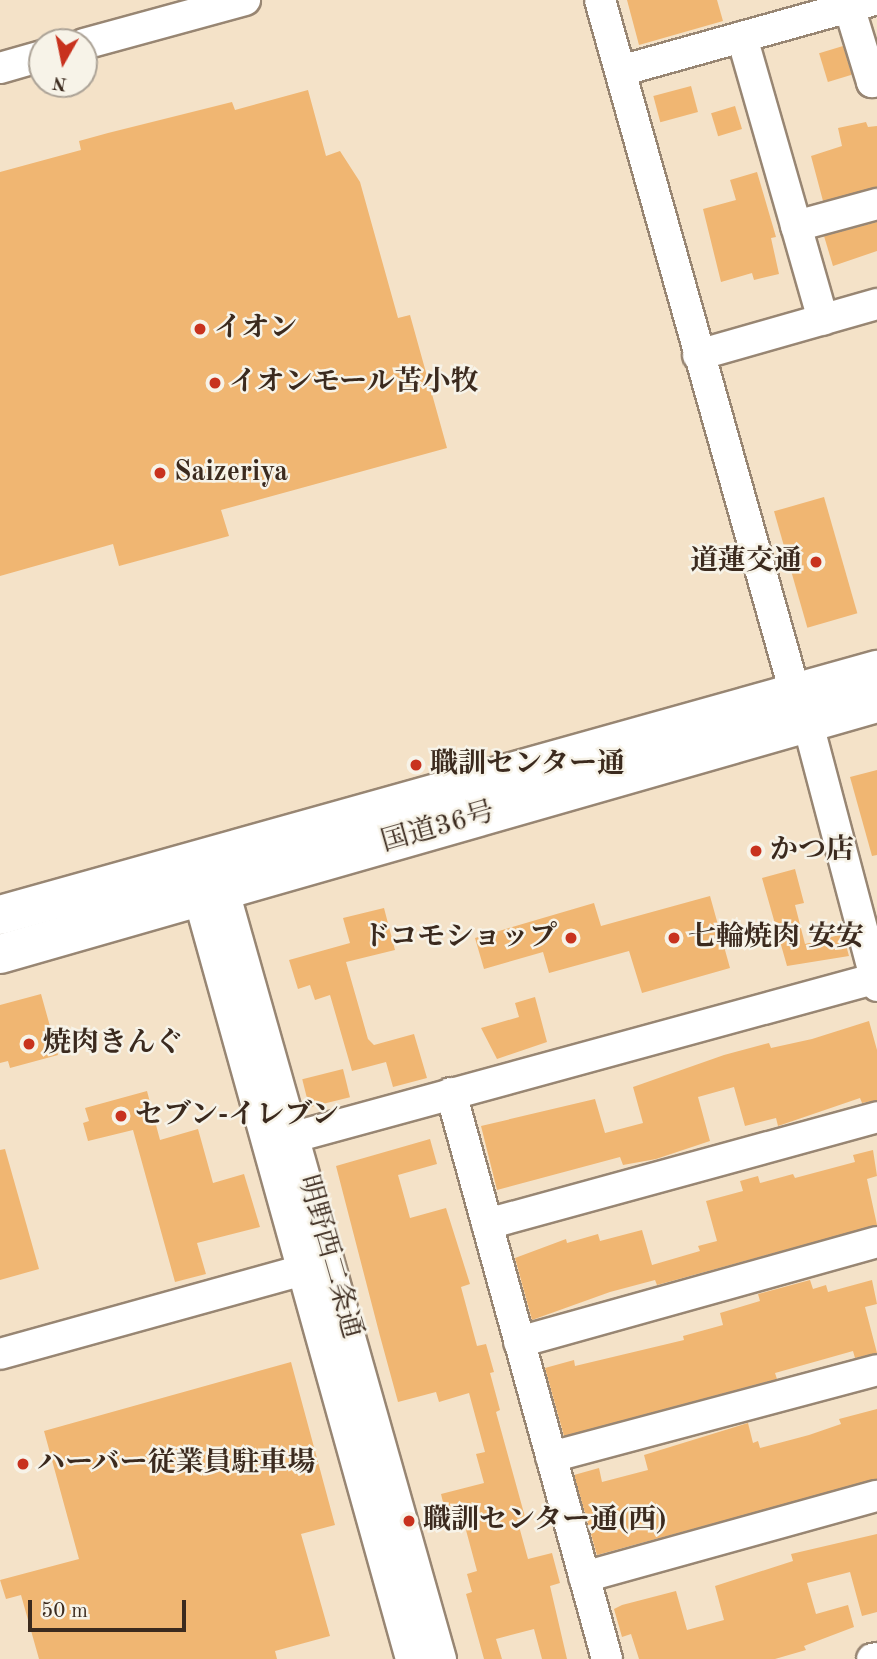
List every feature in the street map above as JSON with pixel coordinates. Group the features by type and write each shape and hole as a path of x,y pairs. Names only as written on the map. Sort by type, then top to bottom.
{"highway":[{"name":"国道36号","path":"0,954 206,876 801,708 877,670"},
{"name":"国道36号","path":"801,708 877,703"},
{"name":"国道36号","path":"0,915 206,876"}],"street":[{"path":"98,40 245,0"},
{"path":"282,1141 451,1093 876,981 600,0"},
{"path":"620,71 857,2 872,82 877,80"},
{"path":"742,37 823,320"},
{"path":"0,68 28,60"},
{"path":"796,226 877,204"},
{"path":"698,355 877,304"},
{"name":"明野西二条通","path":"206,876 317,1266 441,1659"},
{"path":"451,1093 607,1659"},
{"path":"487,1224 877,1117"},
{"path":"519,1342 877,1241"},
{"path":"0,1354 317,1266"},
{"name":"明野西二条通","path":"317,1266 411,1659"},
{"path":"551,1457 877,1370"},
{"path":"584,1577 877,1496"}],"building":[{"path":"627,0 717,0 723,21 639,45"},
{"path":"843,46 852,75 828,82 819,53"},
{"path":"691,86 698,112 660,122 653,96"},
{"name":"イオンモール苫小牧","path":"308,90 326,156 340,151 360,182 398,318 410,315 447,448 221,510 229,536 119,566 113,544 0,576 0,172 81,150 79,141 108,133 232,102 235,110"},
{"path":"735,106 742,129 718,136 711,113"},
{"path":"866,122 868,127 877,126 877,187 823,201 811,156 842,146 838,128"},
{"path":"757,172 776,237 771,238 779,274 754,280 752,273 721,282 703,209 736,200 730,180"},
{"path":"877,222 877,251 833,266 824,236"},
{"name":"道蓮交通","path":"824,497 857,613 807,628 774,511"},
{"path":"877,770 877,855 872,856 850,777"},
{"path":"795,869 804,903 795,905 805,944 843,934 849,956 787,966 762,878"},
{"path":"710,896 730,968 642,993 629,951 549,973 543,952 484,969 475,938 594,903 601,926"},
{"path":"384,908 395,950 346,962 368,1039 374,1045 414,1034 427,1078 393,1087 386,1062 352,1071 330,995 315,1000 310,985 298,989 289,960 350,943 343,918"},
{"name":"焼肉きんぐ","path":"41,994 58,1055 10,1068 8,1061 0,1063 0,1005"},
{"path":"535,997 547,1042 497,1059 481,1028 519,1017 515,1003"},
{"path":"869,1021 877,1050 877,1100 862,1103 860,1098 778,1126 776,1118 745,1126 734,1087 698,1097 710,1141 656,1159 623,1165 620,1157 497,1190 481,1126 595,1099 605,1133 643,1123 633,1087 724,1055 769,1043 771,1048 812,1039"},
{"path":"343,1069 350,1097 309,1107 302,1079"},
{"path":"147,1091 160,1140 198,1129 213,1183 244,1174 260,1227 197,1243 206,1274 175,1282 133,1130 88,1141 83,1123 89,1121 85,1108"},
{"path":"430,1139 437,1164 398,1175 410,1218 446,1208 470,1284 461,1287 477,1346 486,1344 494,1372 490,1373 500,1410 496,1412 525,1517 517,1519 528,1559 552,1553 560,1583 550,1586 567,1659 542,1659 534,1629 496,1639 502,1659 484,1659 466,1594 472,1592 467,1574 477,1571 463,1519 448,1523 441,1494 484,1483 476,1454 485,1452 469,1393 439,1402 436,1392 398,1402 380,1336 336,1166"},
{"path":"5,1149 39,1269 0,1280 0,1150"},
{"path":"873,1150 877,1176 867,1179 877,1225 657,1285 655,1280 610,1292 532,1320 515,1258 566,1239 567,1243 598,1234 600,1241 642,1230 652,1265 700,1251 698,1246 717,1241 706,1201 743,1191 740,1181 758,1176 760,1183 793,1174 795,1178 855,1162 853,1155"},
{"path":"810,1280 813,1289 826,1285 828,1292 872,1280 877,1304 865,1307 877,1353 855,1358 853,1351 775,1373 777,1379 564,1436 545,1368 574,1360 575,1366 684,1340 683,1336 723,1325 720,1313 760,1301 758,1294"},
{"path":"291,1362 335,1525 301,1534 330,1636 275,1651 277,1659 39,1659 21,1595 6,1599 0,1580 79,1559 44,1431"},
{"path":"877,1409 877,1479 597,1555 574,1475 599,1468 602,1482 648,1470 644,1455 748,1423 753,1443 758,1441 760,1448 809,1435 841,1424 839,1419"},
{"path":"877,1534 877,1612 862,1616 850,1572 807,1583 816,1614 848,1605 854,1627 804,1646 806,1650 775,1659 639,1659 631,1634 622,1637 614,1609 622,1605 676,1591 687,1630 724,1620 715,1586 793,1561 791,1554"}],"place":[{"name":"イオン","path":"200,329"},
{"name":"イオンモール苫小牧","path":"215,383"},
{"name":"Saizeriya","path":"160,473"},
{"name":"道蓮交通","path":"816,562"},
{"name":"職訓センター通","path":"416,765"},
{"name":"かつ店","path":"756,851"},
{"name":"ドコモショップ","path":"571,938"},
{"name":"七輪焼肉 安安","path":"674,938"},
{"name":"焼肉きんぐ","path":"29,1044"},
{"name":"セブン-イレブン","path":"121,1116"},
{"name":"ハーバー従業員駐車場","path":"23,1464"},
{"name":"職訓センター通(西)","path":"409,1521"}]}
